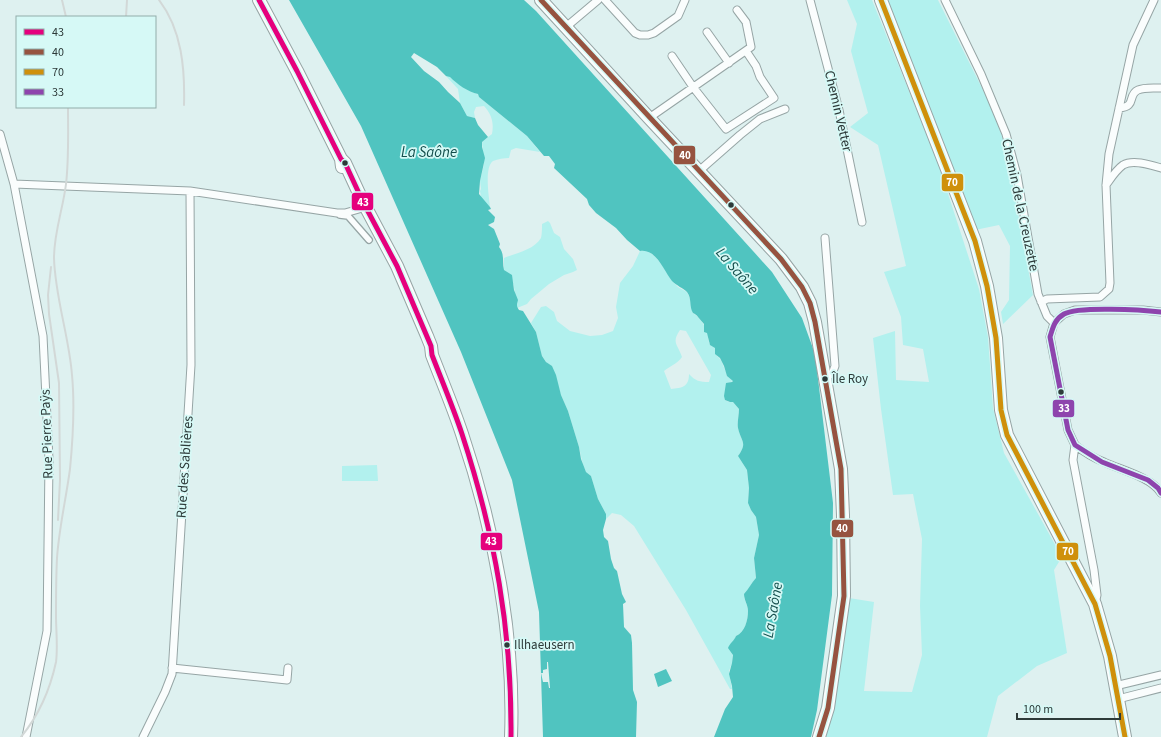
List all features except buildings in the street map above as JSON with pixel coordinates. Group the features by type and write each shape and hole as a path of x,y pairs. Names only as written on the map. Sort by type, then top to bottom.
{"main road":[{"path":"259,0 297,71 341,159 340,164 397,266 431,346 432,355 462,434 491,542 502,598 508,643 512,705 511,737"},
{"path":"541,0 781,259 802,288 810,303 816,322 841,469 844,515 844,596 828,708 819,737"},
{"path":"881,0 975,241 987,286 996,338 1001,410 1007,434 1095,604 1110,656 1125,737"}],"street":[{"path":"566,27 598,0"},
{"path":"605,0 635,33 640,35 648,35 654,33 678,16 685,0"},
{"name":"Chemin Vetter","path":"810,0 839,110 862,222"},
{"name":"Chemin de la Creuzette","path":"945,0 981,74 1006,134 1017,175 1038,294 1047,316 1054,323"},
{"path":"1041,302 1048,299 1100,297 1109,289 1106,185 1109,154 1133,45 1154,0"},
{"path":"649,118 751,47 746,22 737,10"},
{"path":"707,32 729,63"},
{"path":"672,56 693,88 726,129 774,98 746,51"},
{"path":"1120,108 1127,107 1130,104 1134,92 1139,89 1161,88"},
{"path":"699,171 760,119 785,109"},
{"name":"Rue Pierre Paÿs","path":"0,134 14,184 43,336 50,460 47,631 26,737"},
{"path":"1106,185 1116,172 1124,165 1140,163 1161,168"},
{"path":"14,184 190,191 337,213 345,213 364,208"},
{"name":"Rue des Sablières","path":"143,737 172,674 191,365 190,191"},
{"path":"337,213 348,216 369,240"},
{"path":"825,238 835,366 832,374 825,377"},
{"path":"1161,312 1143,310 1075,310 1064,314 1054,323 1050,337 1068,430 1075,445 1102,462 1148,480 1158,488 1161,493"},
{"path":"1075,445 1073,460 1094,570 1097,595 1095,604"},
{"path":"172,668 287,680 288,668"},
{"path":"1115,686 1161,675"},
{"path":"1118,699 1161,688"}],"shaded area":[{"path":"847,0 872,0 937,160 979,289 988,337 993,408 1004,453 1062,557 1054,570 1067,653 1037,666 998,696 987,737 825,737 849,598 874,602 864,691 912,692 922,655 920,606 922,539 913,494 893,495 873,338 895,331 896,380 929,382 923,349 903,345 901,317 884,272 906,266 878,145 850,127 868,113 851,51 857,24"},
{"path":"888,0 938,0 991,106 1006,147 1033,295 1003,324 1001,312 1009,300 1010,246 999,225 975,230"},
{"path":"446,76 449,76 466,89 478,94 479,97 527,136 540,152 516,148 511,150 509,158 493,161 490,164 488,190 490,207 481,197 480,181 484,164 482,142 492,134 492,119 484,106 476,107 474,112 475,118 467,116 460,103 458,89"},
{"path":"548,221 554,233 560,237 564,249 573,259 577,270 564,275 549,284 527,304 517,308 512,281 508,273 504,270 504,258 524,251 538,242 541,238 542,224"},
{"path":"645,250 651,253 659,261 678,287 688,294 693,313 704,326 708,334 709,343 715,348 717,356 721,360 727,374 733,381 729,383 725,400 733,402 739,409 738,426 743,442 743,448 738,456 747,470 749,488 748,503 756,517 759,535 754,558 756,579 744,595 748,609 747,622 742,632 736,636 734,641 732,663 729,671 732,689 730,689 686,610 634,526 621,515 612,513 606,519 606,514 598,499 591,476 586,472 583,465 568,411 558,386 542,356 536,332 531,323 541,307 546,306 554,312 557,321 570,331 590,336 602,335 613,331 618,318 616,307 620,283 633,266 640,251","holes":["680,330 686,331 711,375 709,382 706,382 696,380 689,374 688,382 684,386 671,389 664,371 682,357 676,344 676,338"]},
{"path":"377,465 378,481 342,481 342,466"}],"water":[{"name":"La Saône","path":"289,0 524,0 536,11 772,272 802,318 815,354 833,503 832,595 817,710 811,737 714,737 725,709 733,697 729,674 733,655 728,648 736,636 742,632 747,622 748,609 744,594 756,578 754,558 759,535 756,517 748,503 749,488 747,470 738,456 743,448 743,442 738,426 739,409 733,402 725,400 724,396 726,383 733,381 727,376 720,358 715,354 715,348 710,345 707,333 704,332 704,324 693,313 689,294 672,281 659,261 651,253 640,251 616,228 596,213 589,205 587,199 554,168 555,164 549,156 544,156 527,136 479,97 478,94 463,87 450,77 446,76 437,67 414,53 411,57 424,71 439,82 460,103 467,116 475,118 478,125 488,137 482,142 485,158 479,194 490,207 491,209 488,210 495,217 494,222 488,225 494,229 500,244 499,247 503,255 504,270 512,275 514,290 518,300 517,307 519,310 523,311 536,332 542,356 546,362 552,366 556,375 561,395 568,411 579,447 581,459 586,472 591,476 598,499 606,514 603,530 604,537 608,541 611,559 614,568 617,571 622,594 626,602 623,604 624,627 631,635 632,643 633,690 637,702 636,737 543,737 539,612 512,480 461,352 361,126"},
{"path":"666,669 672,681 658,687 654,674"}],"pier":[{"path":"547,662 550,688 548,682 543,682 541,673 543,673 543,670 547,669"}],"railway":[{"path":"62,0 66,16"},
{"path":"126,16 127,0"},
{"path":"159,0 173,24 177,37 183,64 184,105"},
{"path":"21,737 43,702 51,682 57,656 57,558 59,536 70,469 73,422 73,387 70,360 57,287 54,258 55,239 65,193 67,175 68,108"},
{"path":"51,267 48,295 49,314 59,383 60,480 58,520"}],"transit line":[{"name":"43","path":"259,0 297,71 341,159 345,163 363,202 397,266 431,346 432,355 462,434 484,509 505,621 511,698 511,737"},
{"name":"40","path":"541,0 781,259 802,287 810,303 815,322 841,469 844,596 828,708 819,737"},
{"name":"70","path":"881,0 975,241 987,286 996,338 1001,410 1007,435 1095,604 1110,656 1125,737"},
{"name":"33","path":"1161,312 1111,309 1071,312 1058,318 1050,337 1068,430 1075,445 1102,462 1148,480 1158,488 1161,493"}],"place":[{"name":"Île Roy","path":"825,379"},
{"name":"Illhaeusern","path":"507,645"}]}
